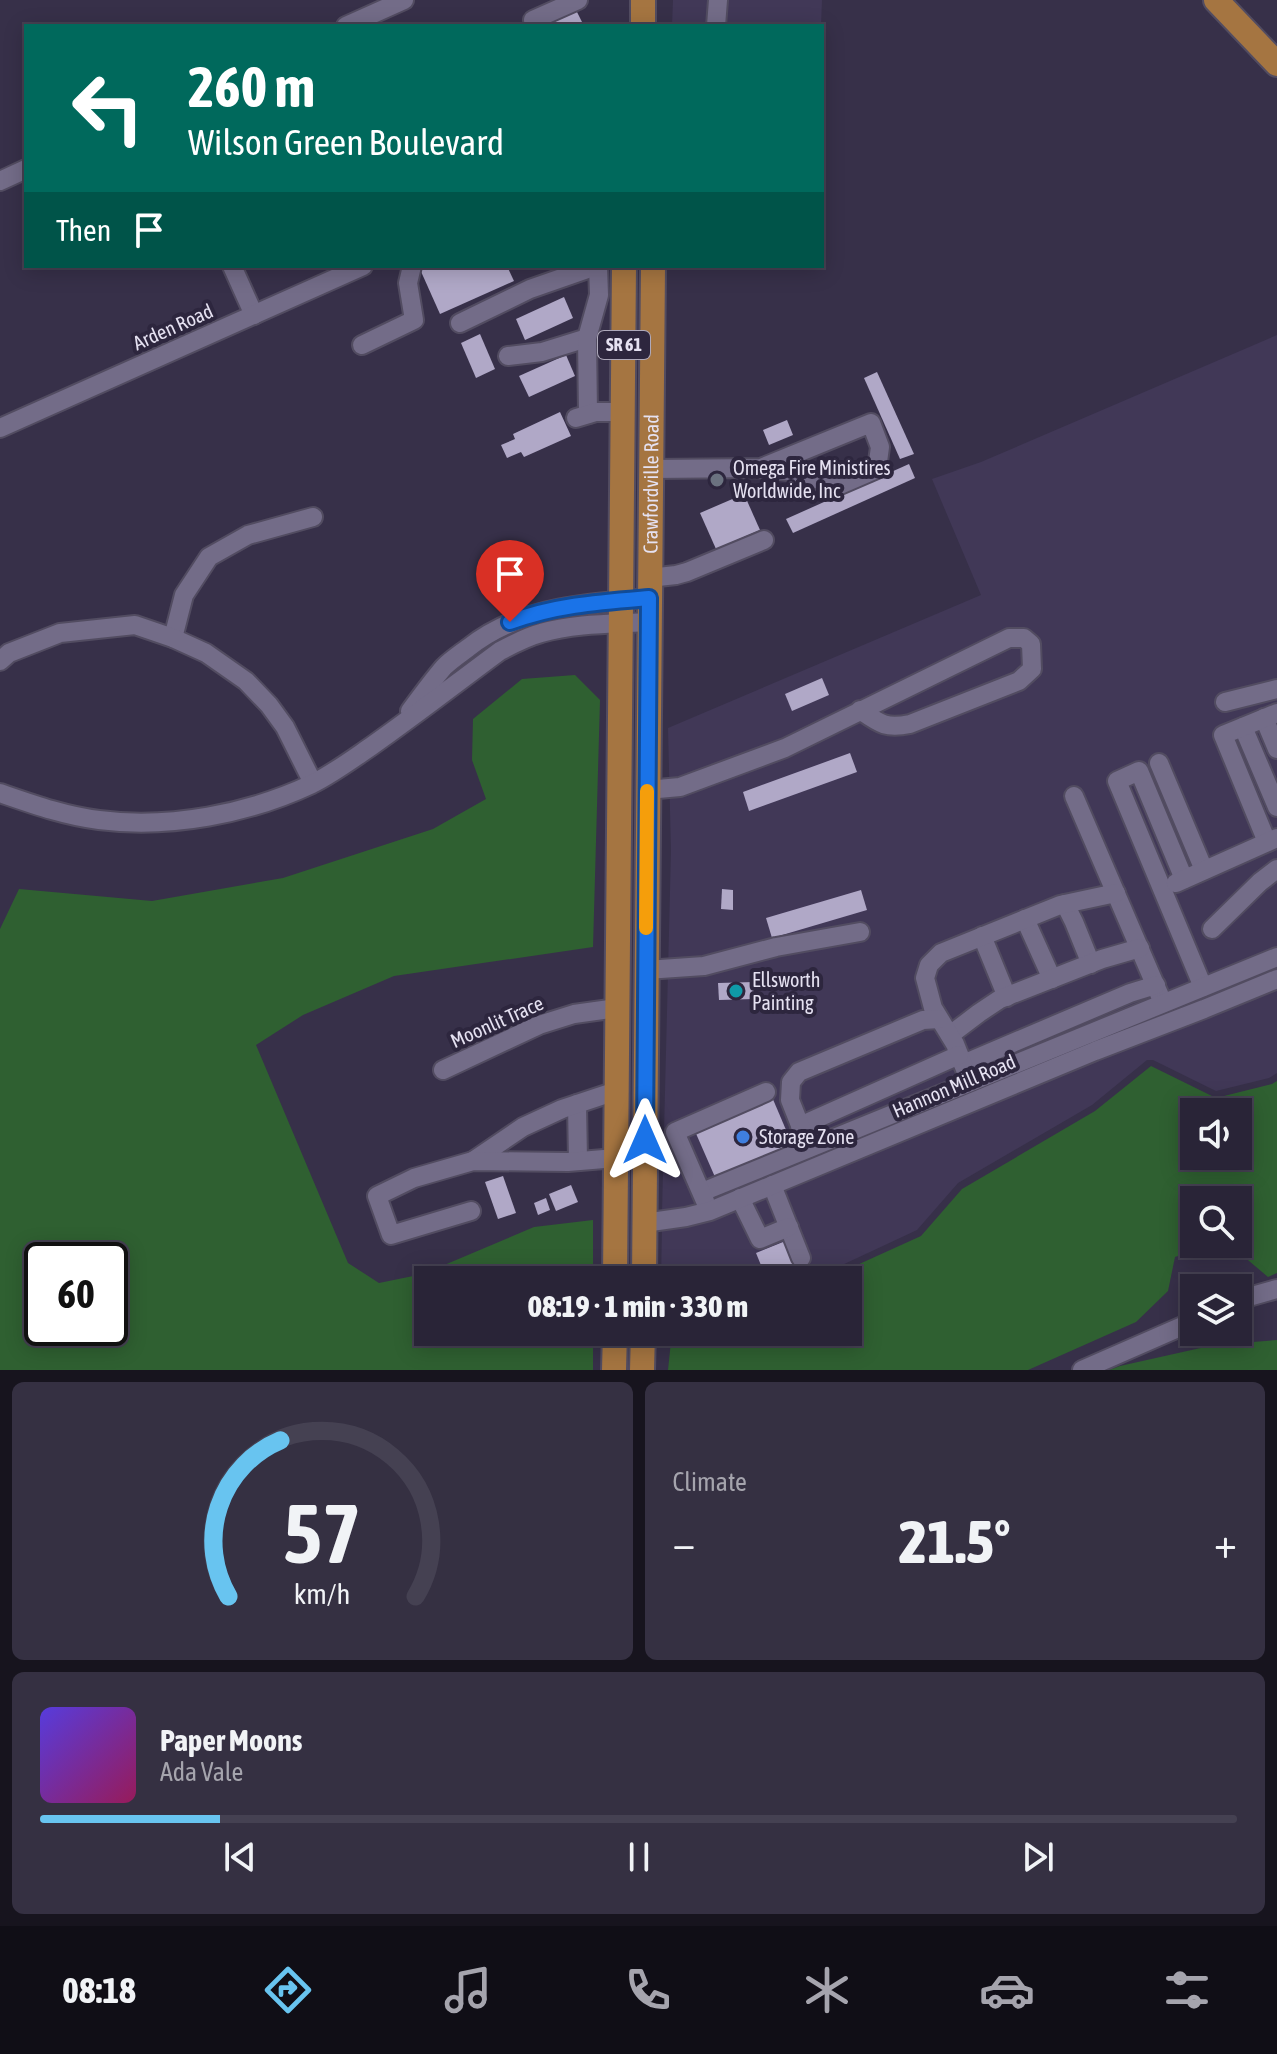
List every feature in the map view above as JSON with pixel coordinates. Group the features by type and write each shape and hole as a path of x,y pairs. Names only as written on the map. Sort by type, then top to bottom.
{"main road":[{"path":"643,0 643,24"},
{"path":"1216,0 1277,64"},
{"name":"Crawfordville Road","path":"616,1266 624,268"},
{"name":"Crawfordville Road","path":"644,1266 653,268"},
{"path":"620,763 629,797 647,825"},
{"path":"618,865 639,900 646,925"},
{"path":"616,1168 627,1200 644,1223 624,1241 617,1266"},
{"path":"614,1370 615,1346"},
{"path":"642,1370 643,1346"}],"street":[{"path":"350,24 404,0"},
{"path":"533,20 578,0"},
{"path":"716,24 718,0"},
{"path":"0,181 24,170"},
{"path":"233,268 254,315"},
{"name":"Arden Road","path":"0,428 359,268"},
{"path":"362,345 414,320 408,283 412,268"},
{"path":"460,323 530,289 591,268"},
{"path":"597,268 599,295 587,338 582,416 596,412 623,412"},
{"path":"593,317 624,311"},
{"path":"508,356 542,352 587,338"},
{"path":"651,469 761,468 807,473 833,488 877,469 880,447 871,423 761,468"},
{"path":"173,638 184,595 209,557 248,535 313,517"},
{"path":"0,793 50,810 99,820 149,822 204,818 262,803 313,783 351,760 500,651 540,633 621,612 649,599 676,575 764,540"},
{"path":"394,730 446,665 510,622 575,605 621,612"},
{"path":"0,661 9,653 60,633 135,625 173,638 206,653 254,689 285,727 313,783"},
{"path":"490,633 500,651"},
{"path":"647,790 680,787 785,748 860,710 1009,638 1024,638 1031,644 1032,669 1019,681 910,724 894,727 881,725 860,710"},
{"path":"1225,702 1277,689"},
{"path":"1162,889 1272,840 1223,735 1270,715 1277,749"},
{"path":"1243,727 1277,807"},
{"path":"1159,763 1204,870"},
{"path":"1184,879 1139,771 1117,781 1207,1008"},
{"path":"1074,796 1163,1003"},
{"path":"1212,929 1277,869"},
{"path":"970,1082 933,1008 925,978 929,965 941,953 1025,919 1065,904 1116,893"},
{"path":"1065,904 1091,964"},
{"path":"1025,919 1052,979"},
{"path":"646,970 704,966 776,947 860,932"},
{"path":"982,936 1007,997"},
{"path":"809,1148 790,1100 791,1082 799,1072 923,1020 944,1027 979,1013 1007,997 1140,948"},
{"path":"702,1192 1277,957"},
{"name":"Hannon Mill Road","path":"644,1223 710,1211 1277,979"},
{"path":"800,1126 961,1059 1156,985"},
{"name":"Moonlit Trace","path":"443,1070 539,1025 574,1014 617,1008"},
{"path":"473,1161 523,1127 562,1109 616,1091"},
{"path":"710,1211 675,1132 766,1092"},
{"path":"577,1104 578,1161"},
{"path":"523,1127 525,1161"},
{"path":"645,1140 679,1141"},
{"path":"471,1211 391,1235 377,1196 414,1178 473,1161 578,1161 616,1168"},
{"path":"772,1185 801,1258"},
{"path":"740,1198 760,1239 789,1227"},
{"path":"1252,1296 1277,1289"},
{"path":"1082,1370 1180,1327"}],"shaded area":[{"path":"673,0 822,0 821,24 672,24"},
{"path":"1277,335 1277,970 707,1203 662,1212 671,851 668,728 981,595 932,479 981,462"},
{"path":"1277,988 1277,1073 1269,1078 1216,1091 1153,1060 1147,1060 1092,1105 958,1183 917,1230 840,1266 661,1266 662,1228"}],"green space":[{"path":"575,675 600,700 593,947 394,976 303,1015 256,1045 348,1263 379,1283 414,1276 414,1346 593,1346 593,1370 0,1370 0,929 19,889 152,901 283,878 433,829 486,799 472,760 473,719 522,679"},
{"path":"1151,1066 1216,1098 1277,1081 1277,1273 1268,1277 1246,1258 1252,1258 1252,1186 1180,1186 1180,1255 1175,1257 1168,1291 1136,1322 1028,1370 668,1370 671,1346 862,1346 862,1266 855,1266 921,1236 962,1189 1095,1111"},
{"path":"593,1220 593,1266 442,1266 534,1227"},
{"path":"1277,1340 1277,1370 1109,1370 1210,1346 1252,1346 1252,1342"}],"building":[{"path":"575,8 583,24 539,24"},
{"path":"419,268 508,268 514,281 440,314"},
{"path":"564,297 573,318 525,340 516,319"},
{"path":"480,334 495,369 476,378 461,343"},
{"path":"566,355 575,376 529,397 519,376"},
{"path":"877,372 914,454 900,459 864,378"},
{"path":"560,412 571,436 524,457 521,452 507,458 501,445 515,439 513,434"},
{"path":"787,420 793,435 769,445 763,430"},
{"path":"909,464 915,478 793,533 786,519"},
{"path":"744,494 760,530 716,549 700,513"},
{"path":"822,678 829,695 792,711 785,694"},
{"path":"850,753 857,772 749,811 743,792"},
{"path":"722,889 733,890 733,910 721,909"},
{"path":"861,890 867,910 772,938 766,918"},
{"name":"Ellsworth Painting","path":"754,982 754,999 719,1000 718,983"},
{"name":"Storage Zone","path":"772,1097 792,1144 715,1177 694,1129"},
{"path":"503,1176 516,1213 498,1219 485,1182"},
{"path":"571,1185 578,1202 556,1211 549,1194"},
{"path":"546,1198 550,1210 538,1215 534,1203"},
{"path":"788,1240 799,1266 761,1266 756,1253"}],"slow traffic":[{"path":"646,928 647,791"}],"place":[{"name":"Omega Fire Ministires Worldwide, Inc","path":"717,480"},
{"name":"Ellsworth Painting","path":"736,991"},
{"name":"Storage Zone","path":"743,1137"}],"route":[{"path":"510,622 561,607 649,598 645,1140"}]}
